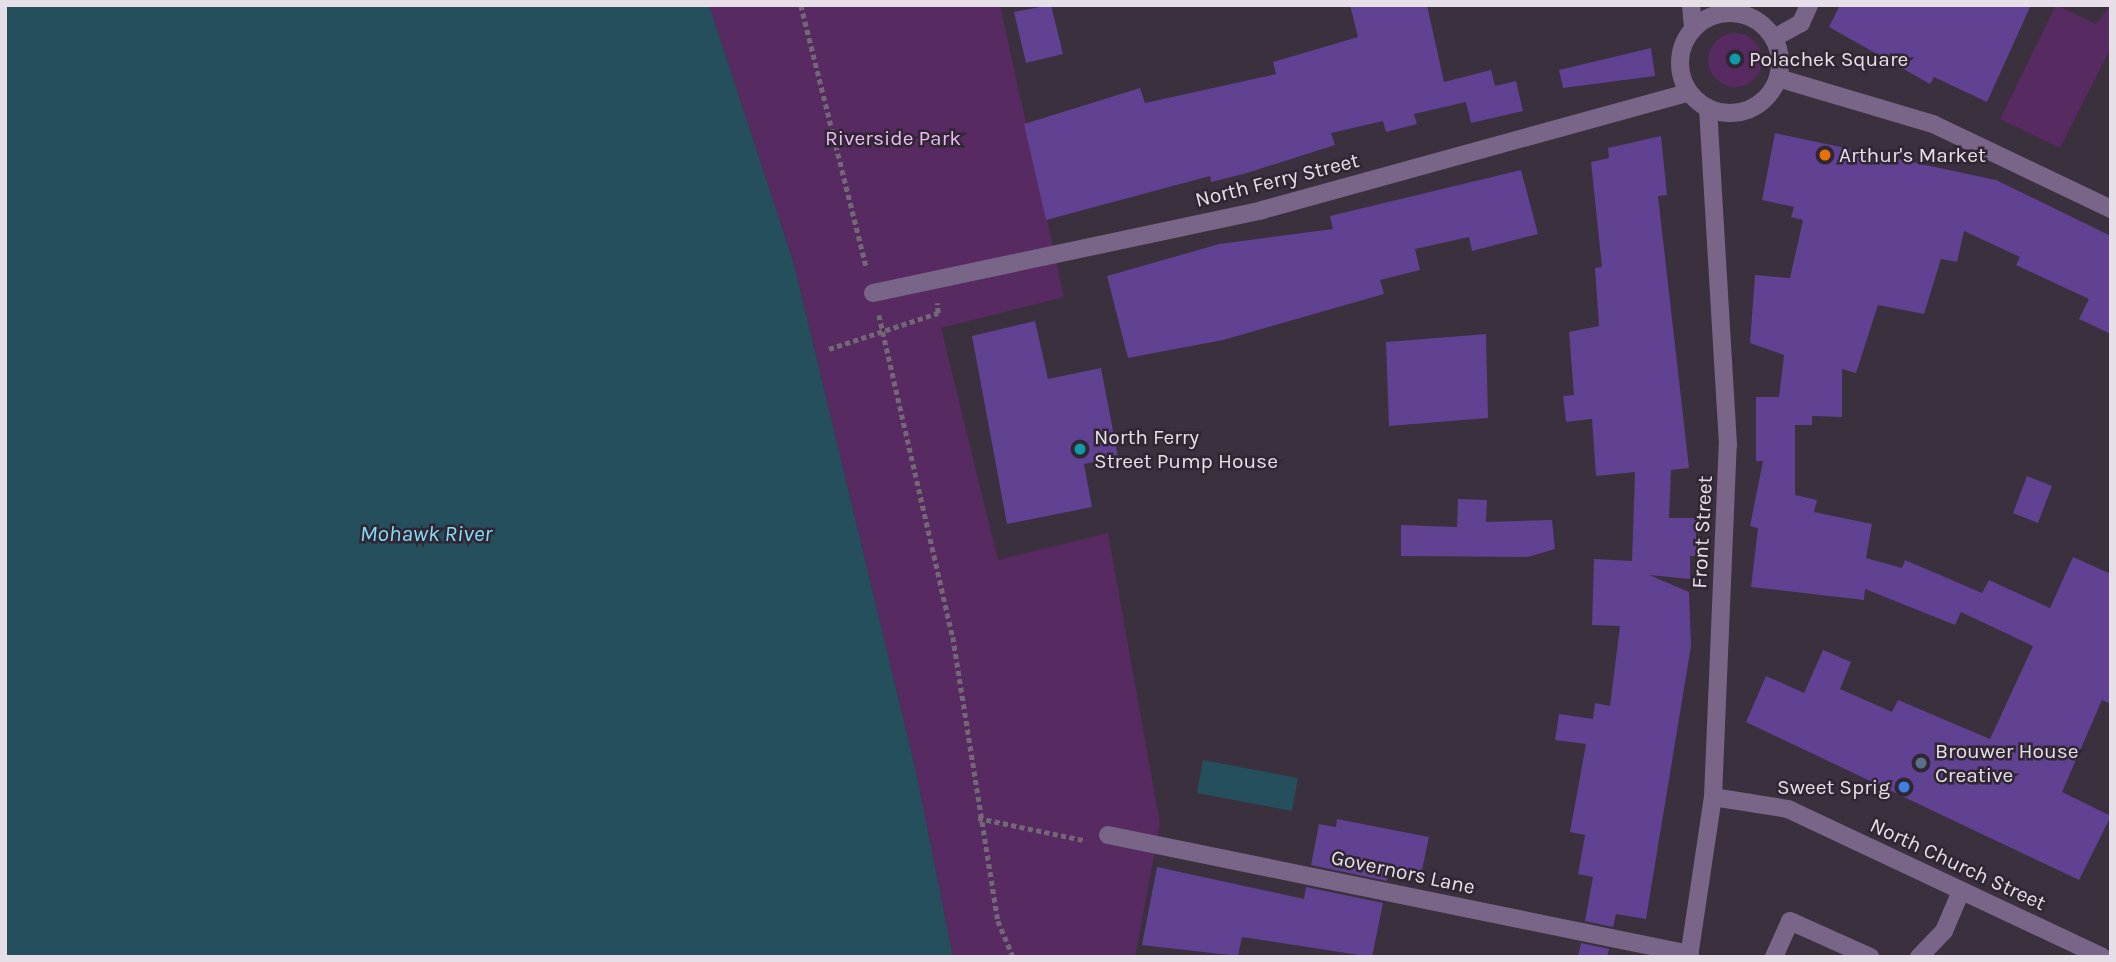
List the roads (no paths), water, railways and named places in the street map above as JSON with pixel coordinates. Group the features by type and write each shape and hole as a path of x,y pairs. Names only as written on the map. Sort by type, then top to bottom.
{"street":[{"path":"1691,5 1693,28 1679,59 1689,92 1708,109 1750,109 1778,78 1774,38"},
{"path":"1774,38 1801,23 1809,5"},
{"path":"1693,28 1736,13 1774,38"},
{"path":"1778,78 1933,124 2111,209"},
{"name":"North Ferry Street","path":"873,293 1262,210 1689,92"},
{"name":"Front Street","path":"1689,955 1713,797 1728,445 1708,109"},
{"name":"North Church Street","path":"1713,797 1787,809 2102,957"},
{"name":"Governors Lane","path":"1108,835 1689,955"},
{"path":"1919,957 1944,931 1961,891"},
{"path":"1774,957 1790,921 1870,957"}],"water":[{"name":"Mohawk River","path":"5,5 709,5 794,264 917,776 953,957 5,957"},
{"path":"1203,760 1298,778 1292,811 1197,793"}],"place":[{"name":"Polachek Square","path":"1735,59"},
{"name":"Arthur's Market","path":"1825,155"},
{"name":"North Ferry Street Pump House","path":"1080,449"},
{"name":"Brouwer House Creative","path":"1921,763"},
{"name":"Sweet Sprig","path":"1904,787"}],"park label":[{"name":"Riverside Park","path":"893,138"}]}
